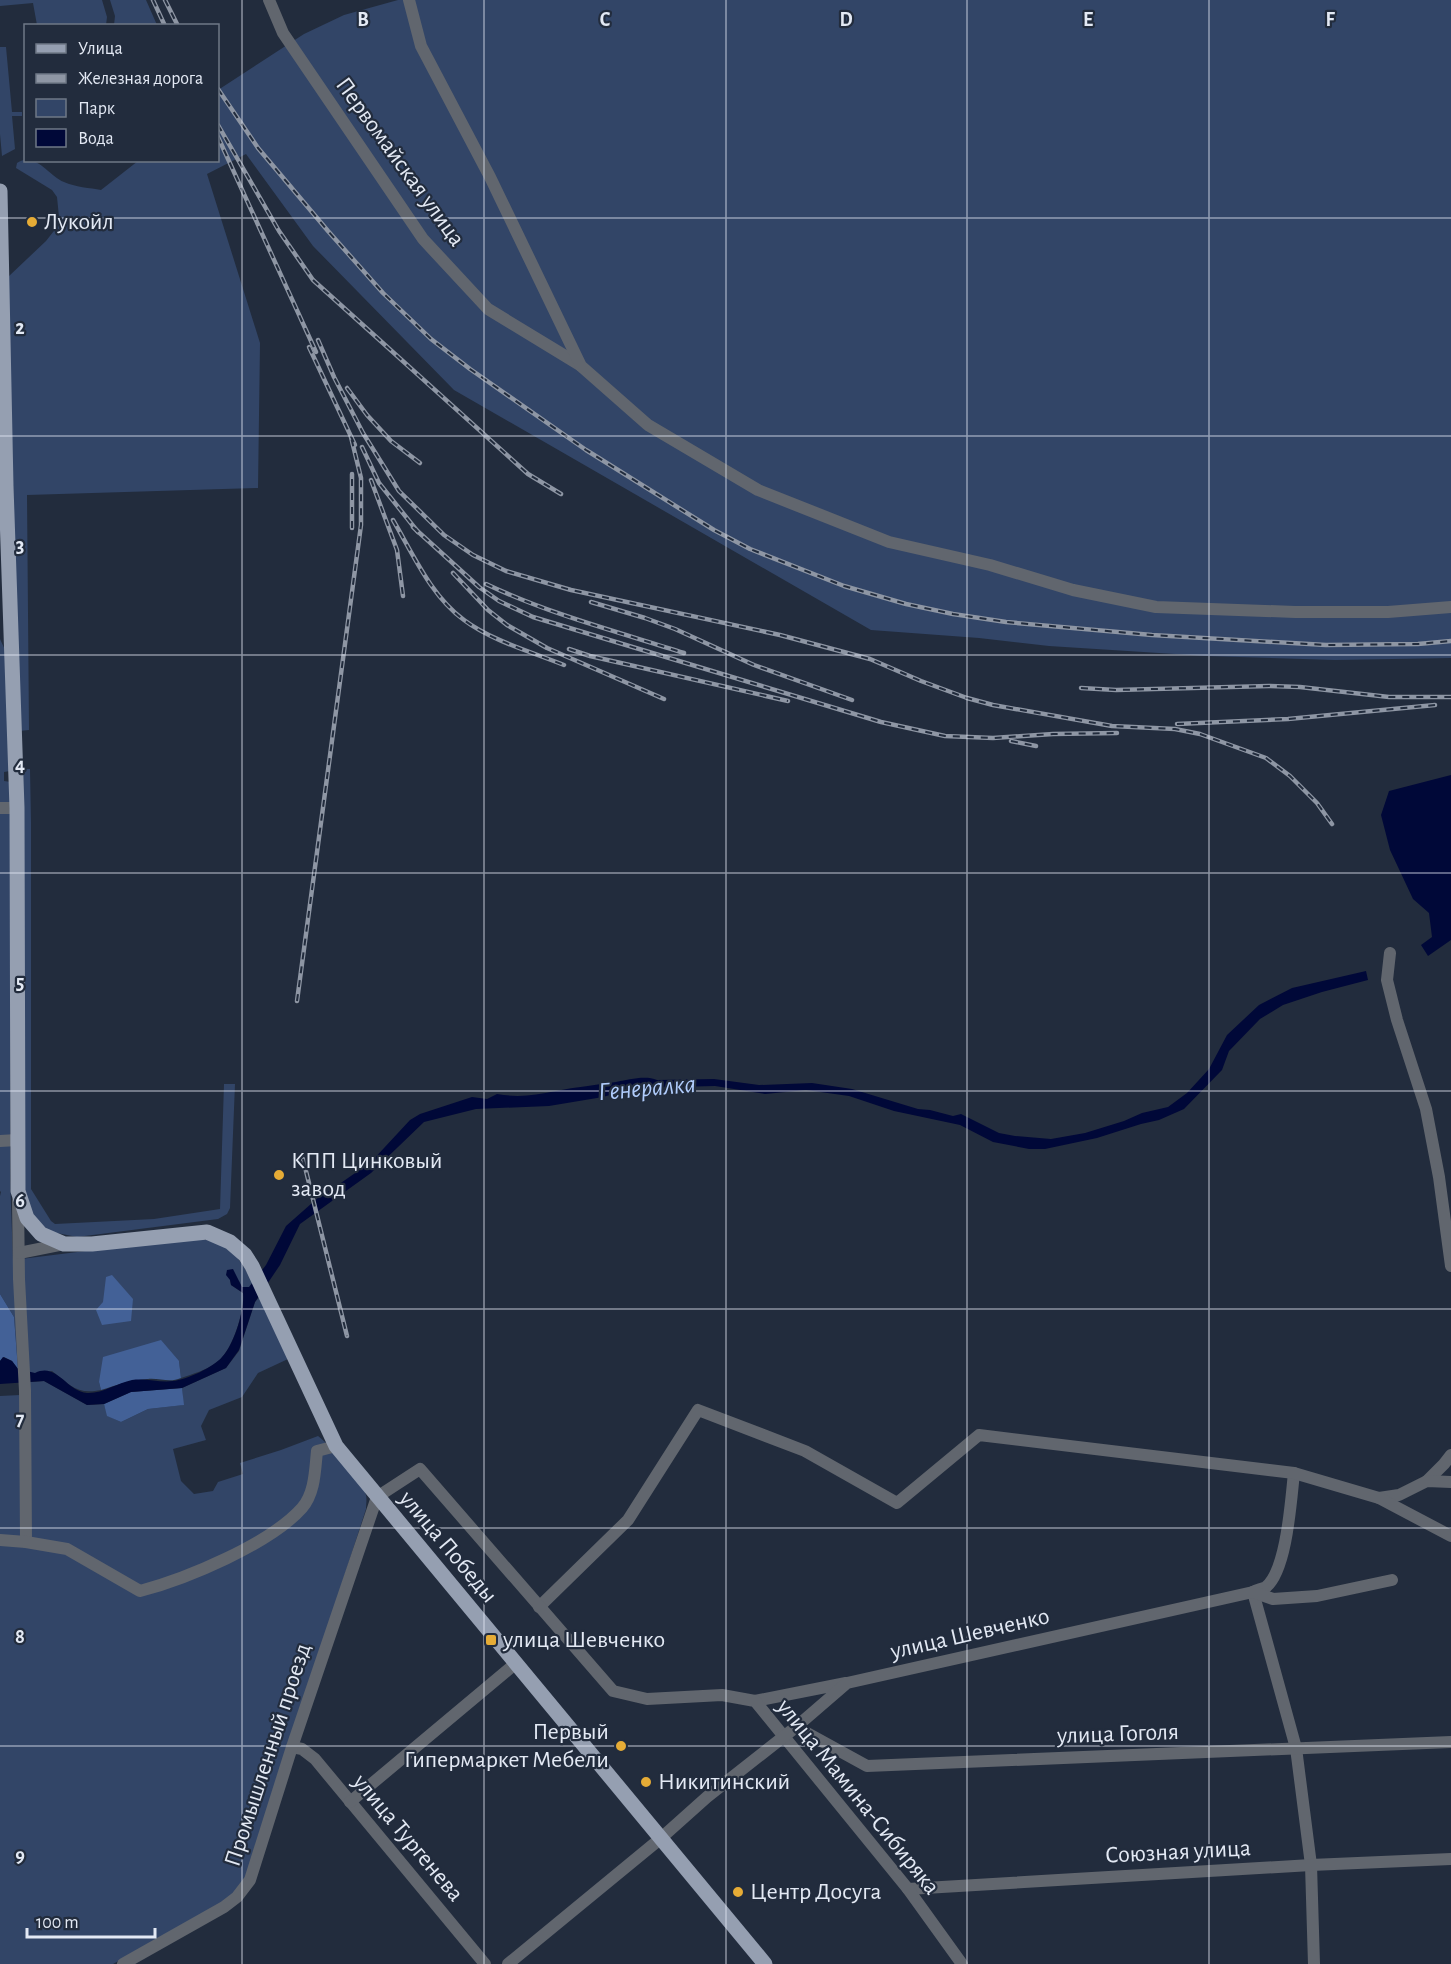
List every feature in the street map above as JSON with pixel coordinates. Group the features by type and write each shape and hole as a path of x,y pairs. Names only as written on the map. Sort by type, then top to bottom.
{"main road":[{"path":"0,191 6,486 6,617 17,808 18,1191 27,1218 41,1234 64,1244"},
{"name":"улица Победы","path":"64,1244 92,1244 159,1235 207,1232 230,1242 245,1255 336,1446 765,1964"}],"street":[{"name":"Первомайская улица","path":"269,0 283,33 423,239 488,309 581,366"},
{"path":"410,0 422,46 490,177 581,366 648,425 758,490 889,542 990,565 1073,590 1156,607 1388,612 1451,607"},
{"path":"0,808 17,808"},
{"path":"1390,953 1387,980 1397,1020 1426,1109 1439,1177 1451,1266"},
{"path":"0,1141 17,1140"},
{"path":"18,1191 19,1279 25,1390 26,1542"},
{"path":"19,1253 64,1244"},
{"path":"539,1607 628,1520 698,1410 805,1451 897,1503 979,1435 1293,1473 1379,1498 1451,1536"},
{"path":"0,1540 67,1549 140,1591 162,1585 219,1561 270,1535 303,1506 315,1480 316,1451 336,1446"},
{"path":"1379,1498 1399,1495 1428,1481 1451,1455"},
{"name":"улица Мамина-Сибиряка","path":"377,1497 420,1469 613,1691 646,1699 722,1695 755,1701 908,1890 963,1964"},
{"path":"1293,1473 1289,1525 1278,1567 1266,1586 1253,1592 1296,1748 1311,1865 1314,1964"},
{"path":"1428,1481 1451,1482"},
{"name":"Промышленный проезд","path":"123,1964 224,1907 237,1897 250,1880 292,1747 377,1497"},
{"name":"улица Шевченко","path":"508,1964 847,1683 1253,1592 1274,1599 1317,1596 1392,1580"},
{"path":"350,1802 515,1664"},
{"path":"755,1701 847,1683"},
{"name":"улица Гоголя","path":"796,1727 867,1766 1451,1742"},
{"name":"улица Тургенева","path":"292,1747 302,1749 315,1759 485,1964"},
{"name":"Союзная улица","path":"908,1890 1311,1865 1451,1859"}],"green space":[{"path":"0,0 102,0 107,17 106,24 37,24 33,3 0,6"},
{"path":"110,0 146,0 157,24 114,24 115,16"},
{"path":"398,0 1451,0 1451,658 1335,660 1206,656 1049,646 871,630 454,390 313,246 246,154 207,174 260,343 258,488 27,495 29,730 19,731 8,277 46,241 57,227 59,217 57,197 52,190 16,168 17,163 24,160 24,162 36,162 64,182 101,190 137,162 219,162 219,89 304,34 344,15"},
{"path":"0,47 6,47 12,112 22,112 22,116 12,116 15,149 2,156 0,134"},
{"path":"0,639 6,652 10,771 4,772 4,781 11,782 10,1178 13,1260 182,1239 209,1240 226,1246 239,1260 253,1282 249,1288 242,1288 239,1281 230,1280 231,1285 243,1293 242,1310 232,1341 222,1358 208,1368 181,1378 179,1361 99,1382 101,1390 86,1391 74,1388 52,1371 35,1374 18,1369 14,1317 0,1294"},
{"path":"23,769 30,769 31,1189 55,1224 154,1219 220,1209 224,1084 235,1084 230,1208 227,1214 218,1219 77,1237 52,1232 41,1225 31,1213 25,1198"},
{"path":"260,1296 288,1359 258,1373 242,1397 209,1410 201,1426 206,1440 173,1449 181,1481 194,1494 213,1491 218,1482 243,1474 240,1463 318,1436 352,1472 366,1495 366,1509 246,1880 224,1903 113,1964 0,1964 0,1396 20,1395 19,1383 44,1381 87,1405 104,1404 108,1416 121,1422 148,1409 183,1405 182,1388 226,1368 239,1351 255,1302"}],"shaded area":[{"path":"112,1275 133,1299 131,1321 102,1325 96,1310 103,1302 106,1277"},
{"path":"0,1294 14,1317 18,1369 12,1361 4,1357 0,1361"},
{"path":"161,1340 179,1361 181,1378 136,1380 101,1390 99,1382 103,1357"},
{"path":"182,1388 184,1405 148,1409 121,1422 107,1416 104,1404 131,1392"}],"water":[{"path":"1451,775 1451,940 1428,956 1421,945 1432,937 1429,913 1413,899 1390,850 1381,815 1389,791"},
{"name":"Генералка","path":"1366,971 1368,980 1283,1005 1260,1019 1229,1051 1222,1070 1184,1109 1159,1120 1097,1138 1045,1149 1029,1149 993,1142 960,1125 894,1111 849,1096 806,1090 765,1094 715,1086 634,1088 603,1097 549,1106 476,1109 424,1122 371,1173 300,1224 280,1265 255,1302 239,1350 226,1368 182,1388 131,1392 104,1404 87,1405 44,1381 0,1384 0,1361 3,1357 12,1361 18,1369 35,1373 49,1371 56,1374 73,1387 87,1393 98,1392 132,1380 179,1380 206,1369 218,1361 226,1351 240,1317 243,1293 231,1285 226,1275 227,1270 233,1269 242,1287 249,1287 266,1265 286,1226 320,1196 371,1162 410,1120 420,1114 472,1097 487,1099 497,1094 534,1095 642,1078 714,1079 759,1085 812,1083 852,1089 918,1109 953,1116 961,1114 999,1133 1051,1139 1085,1133 1142,1113 1168,1107 1187,1093 1209,1069 1227,1035 1259,1005 1292,988"}],"railway":[{"path":"153,0 164,24"},
{"path":"165,0 177,24"},
{"path":"219,90 258,148 328,231 383,293 431,339 586,450 714,530 750,549 844,586 906,604 1006,622 1152,635 1326,645 1418,644 1451,641"},
{"path":"219,127 279,231 313,280 528,474 561,494"},
{"path":"219,139 316,352"},
{"path":"318,340 363,433 399,491 444,535 473,555 506,571 571,590 780,635 870,659 921,681 993,705 1112,726 1175,729 1200,734 1266,758 1290,776 1317,803 1332,824"},
{"path":"309,347 355,445"},
{"path":"347,388 367,415 391,441 420,463"},
{"path":"297,1001 361,525 361,478 351,437"},
{"path":"362,447 379,483 418,532"},
{"path":"352,474 352,528"},
{"path":"371,480 397,550 403,596"},
{"path":"393,520 432,587 452,610 487,634 564,665"},
{"path":"413,527 479,587 499,601 533,617 881,722 945,736 993,738 1117,733"},
{"path":"453,573 488,610 507,625 547,648 664,699"},
{"path":"486,584 559,613 684,653"},
{"path":"591,602 675,629 754,665 852,700"},
{"path":"569,649 590,656 788,701"},
{"path":"1081,688 1116,690 1269,686 1300,687 1389,697 1451,697"},
{"path":"1177,724 1288,719 1435,705"},
{"path":"1011,741 1036,746"},
{"path":"303,1159 347,1336"}],"place":[{"name":"Лукойл","path":"32,222"},
{"name":"КПП Цинковый завод","path":"279,1175"},
{"name":"улица Шевченко","path":"491,1640"},
{"name":"Первый Гипермаркет Мебели","path":"621,1746"},
{"name":"Никитинский","path":"646,1782"},
{"name":"Центр Досуга","path":"738,1892"}]}
